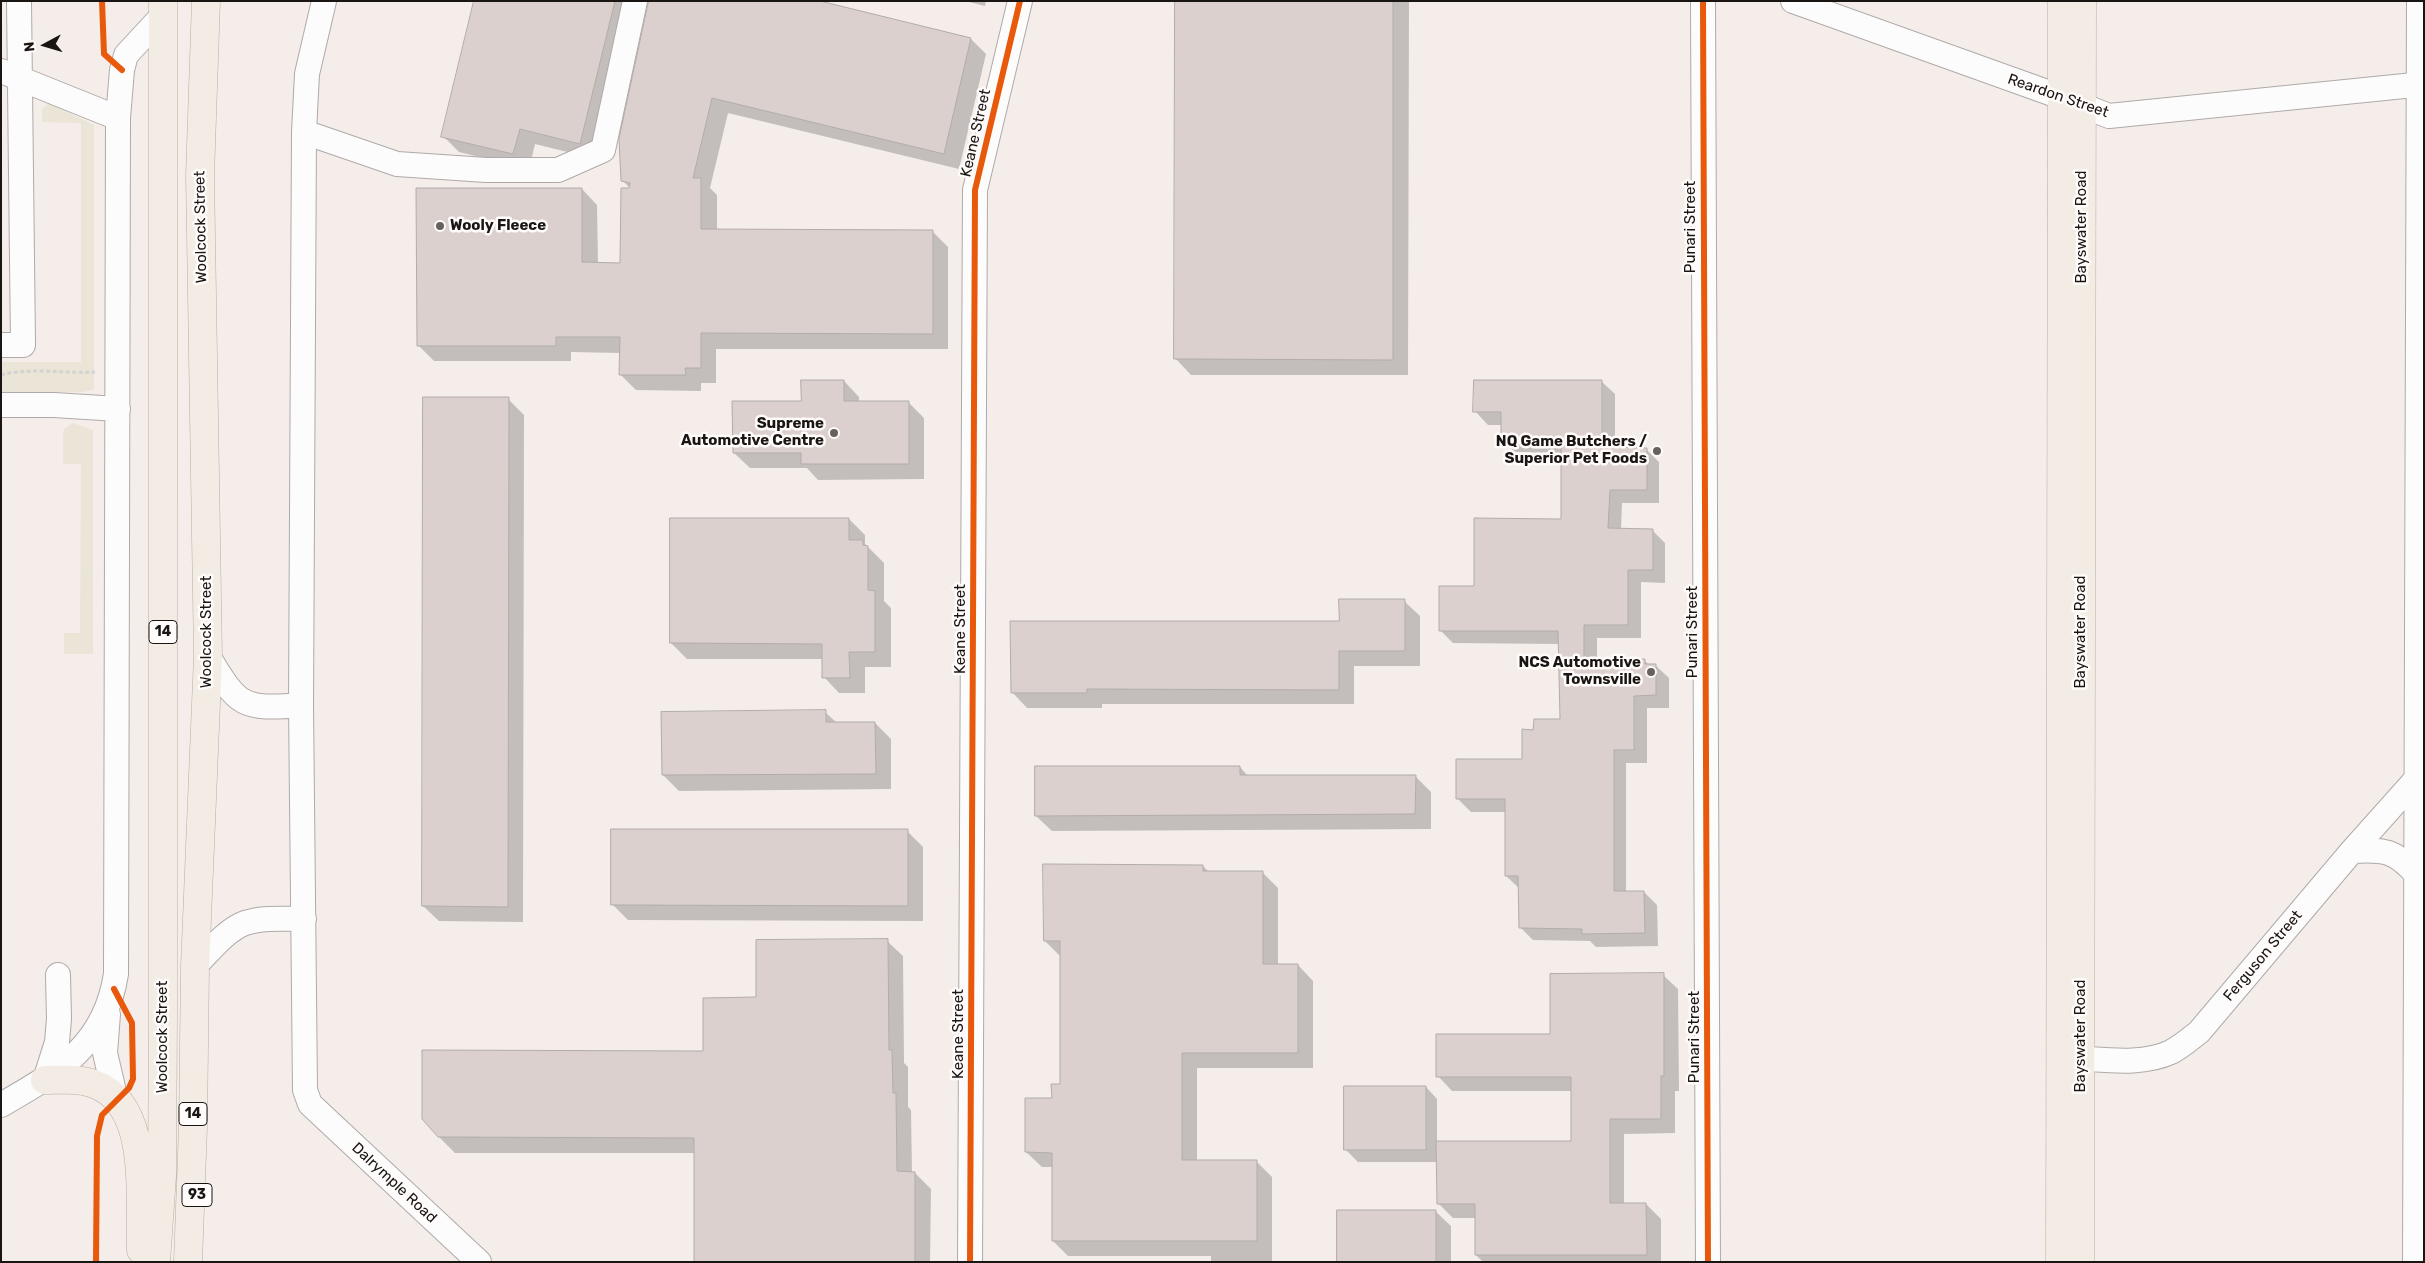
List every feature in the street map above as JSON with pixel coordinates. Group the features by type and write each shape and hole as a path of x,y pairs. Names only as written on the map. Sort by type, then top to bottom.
{"main road":[{"name":"Woolcock Street","path":"188,1262 193,1127 195,966 208,656 200,175 206,1"},
{"name":"Bayswater Road","path":"2062,1 2072,101"},
{"name":"Bayswater Road","path":"2060,1262 2070,1058 2072,101 2082,1"},
{"name":"Woolcock Street","path":"156,1262 162,1176 163,8"},
{"name":"Bayswater Road","path":"2070,1058 2080,1262"},
{"path":"45,1080 75,1079 94,1084 114,1096 133,1130 138,1150 142,1262"},
{"name":"93","path":"193,1127 202,1262"}],"street":[{"path":"1,345 23,345 10,75 19,1"},
{"path":"195,966 228,934 244,924 262,920 304,919 301,705 304,132 307,74 324,1"},
{"path":"304,132 397,164 486,170 558,170 603,150 635,1"},
{"name":"Keane Street","path":"970,1262 975,190 1020,1"},
{"name":"Punari Street","path":"1703,1 1708,1262"},
{"name":"Reardon Street","path":"1793,1 2072,101 2108,116 2422,84"},
{"path":"2415,1262 2417,875 2420,776 2422,84 2419,1"},
{"path":"114,1096 105,1053 108,1007 116,974 118,118 122,70 126,55 163,8"},
{"path":"10,75 118,118"},
{"path":"1,405 54,405 118,409"},
{"path":"208,656 228,689 243,701 256,706 301,705"},
{"name":"Ferguson Street","path":"2070,1058 2143,1060 2166,1054 2184,1044 2199,1032 2352,851 2420,776"},
{"path":"2352,851 2377,850 2403,859 2417,875"},
{"name":"Dalrymple Road","path":"304,919 305,1090 310,1104 479,1262"},
{"path":"45,1080 57,1042 59,1019 58,975"},
{"path":"1,1105 45,1080 84,1047 97,1031 108,1007"}],"path":[{"path":"1,375 22,371 74,374 97,372"}],"shaded area":[{"path":"49,103 94,125 94,387 93,390 83,392 1,393 1,362 81,362 81,123 42,122 42,109"},
{"path":"73,423 93,430 93,654 64,654 64,633 80,633 81,464 63,464 63,432 65,428"}],"building":[{"path":"474,1 615,1 580,144 520,129 513,154 441,137"},
{"path":"649,1 820,1 971,38 944,154 712,98 693,178 701,178 701,229 933,230 933,334 701,333 701,368 685,368 686,375 619,375 620,337 556,337 556,346 417,346 416,188 582,188 582,262 620,263 621,188 629,188 630,183 621,181 619,139"},
{"path":"1175,1 1393,1 1393,360 1174,359"},
{"path":"801,380 844,380 844,401 909,401 909,464 801,464 801,453 733,453 732,401 801,401"},
{"path":"1474,380 1602,380 1602,447 1647,448 1647,490 1610,490 1608,528 1653,529 1653,570 1628,570 1628,625 1584,625 1584,660 1645,659 1645,664 1656,664 1656,695 1634,696 1634,750 1614,750 1614,891 1644,891 1645,933 1582,934 1582,929 1519,928 1518,876 1505,876 1505,799 1456,799 1456,759 1522,759 1522,729 1533,730 1534,719 1560,719 1558,631 1439,631 1439,586 1474,586 1474,518 1561,519 1561,440 1501,440 1501,412 1473,412"},
{"path":"423,397 509,397 508,907 422,906"},
{"path":"670,518 849,518 849,540 863,540 863,545 868,546 868,590 875,591 875,652 849,652 850,678 822,678 822,644 670,643"},
{"path":"1339,599 1405,599 1405,651 1339,651 1339,690 1087,689 1087,693 1011,693 1010,621 1339,621"},
{"path":"826,710 826,722 875,722 876,774 662,775 661,712"},
{"path":"1035,766 1240,766 1240,775 1416,775 1415,814 1035,816"},
{"path":"611,829 908,829 908,906 611,905"},
{"path":"1043,864 1203,865 1203,871 1263,871 1263,964 1298,964 1298,1053 1182,1053 1182,1160 1257,1160 1257,1241 1052,1241 1052,1153 1025,1152 1025,1098 1052,1098 1051,1084 1060,1084 1060,941 1044,941"},
{"path":"888,939 889,1050 892,1050 893,1093 896,1093 897,1171 915,1172 915,1262 694,1262 694,1138 438,1137 422,1119 422,1050 703,1051 703,998 756,997 756,940"},
{"path":"1664,973 1664,1076 1661,1076 1661,1119 1610,1119 1610,1203 1646,1203 1647,1255 1475,1255 1475,1204 1437,1204 1436,1141 1571,1141 1571,1077 1436,1077 1436,1034 1550,1034 1550,974"},
{"path":"1344,1086 1426,1086 1426,1150 1344,1150"},
{"path":"1337,1210 1436,1210 1436,1262 1337,1262"}],"cycle path":[{"path":"102,1 104,54 122,70"},
{"path":"970,1262 975,190 1020,1"},
{"path":"1703,1 1708,1262"},
{"path":"96,1262 97,1136 102,1115 129,1088 133,1079 132,1023 114,989"}],"place":[{"name":"Wooly Fleece","path":"440,226"},
{"name":"Supreme Automotive Centre","path":"834,433"},
{"name":"NQ Game Butchers / Superior Pet Foods","path":"1657,451"},
{"name":"NCS Automotive Townsville","path":"1651,672"}]}
